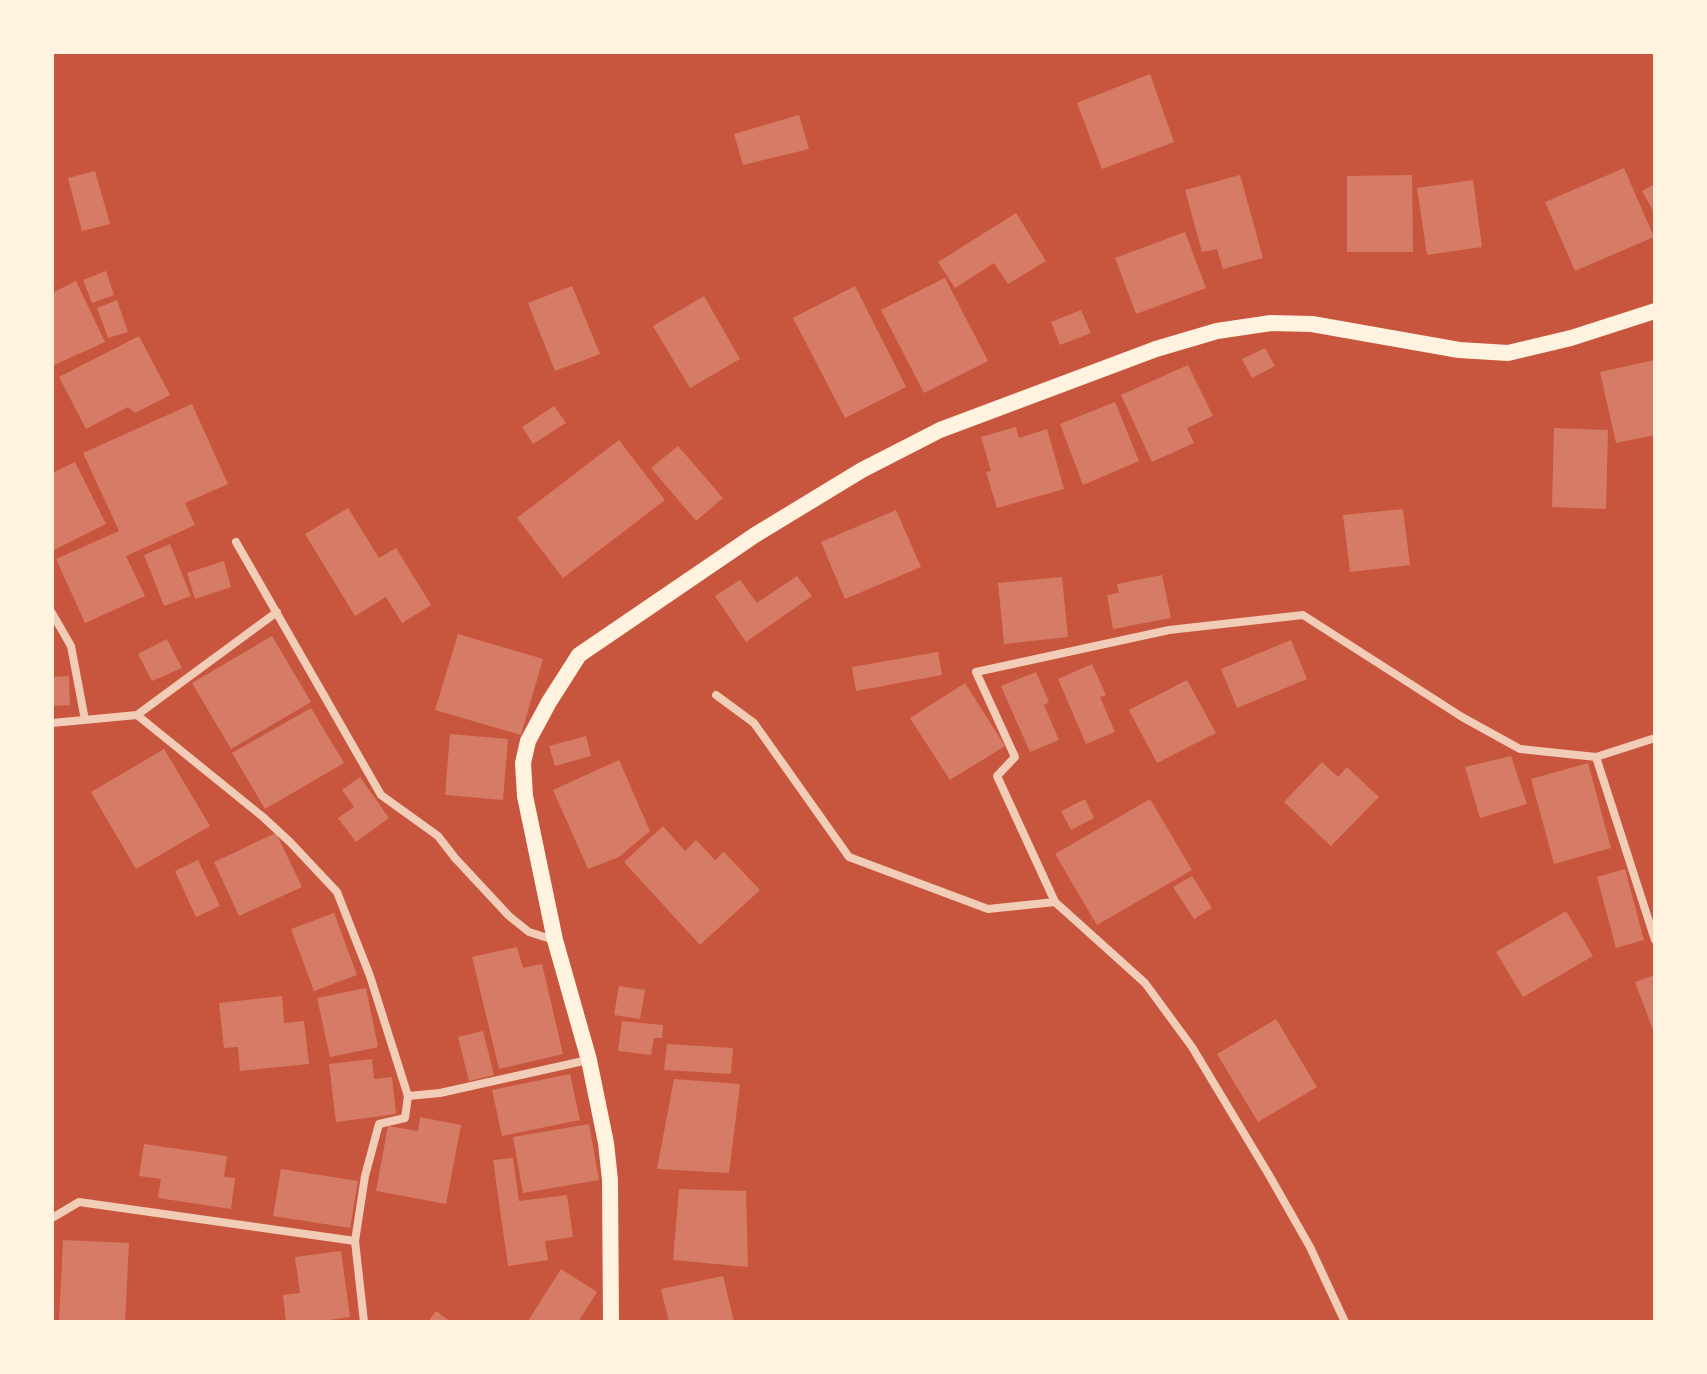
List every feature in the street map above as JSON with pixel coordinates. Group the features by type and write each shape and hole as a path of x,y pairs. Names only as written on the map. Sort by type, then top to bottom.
{"main road":[{"path":"611,1322 610,1180 589,1060 555,940 525,796 523,763 528,741 579,655 755,535 862,470 940,430 1156,349 1217,331 1271,323 1312,324 1459,350 1508,353 1571,338 1655,311"}],"street":[{"path":"236,542 381,795 438,836 509,916 529,932 555,940"},
{"path":"52,723 137,715 277,612"},
{"path":"52,613 71,646 85,720"},
{"path":"1345,1322 1310,1247 1192,1047 1145,983 1055,902 997,776 1015,757 976,672 1169,630 1303,615 1462,717 1520,749 1596,757 1655,738"},
{"path":"716,695 754,723 849,857 988,909 1055,902"},
{"path":"137,715 263,817 337,892 370,976 408,1096 405,1118 379,1124 365,1176 355,1241 364,1322"},
{"path":"1596,757 1655,940"},
{"path":"408,1096 440,1093 589,1060"},
{"path":"52,1218 79,1202 355,1241"}],"building":[{"path":"1150,74 1174,142 1102,169 1077,103"},
{"path":"799,115 809,149 743,165 734,134"},
{"path":"1624,168 1654,237 1575,271 1545,202"},
{"path":"95,171 110,224 82,231 68,178"},
{"path":"1240,175 1263,258 1223,269 1217,249 1202,252 1185,190"},
{"path":"1412,175 1413,252 1347,252 1347,176"},
{"path":"1473,180 1482,247 1427,255 1417,188"},
{"path":"1655,184 1655,214 1642,191"},
{"path":"1016,213 1046,261 1008,284 994,263 955,288 938,262"},
{"path":"1185,232 1206,288 1136,314 1115,258"},
{"path":"106,271 114,295 92,303 83,280"},
{"path":"945,278 988,361 924,393 881,310"},
{"path":"76,281 105,342 52,366 52,293"},
{"path":"572,286 600,354 555,371 528,303"},
{"path":"855,286 906,387 845,418 793,318"},
{"path":"704,296 740,359 690,388 653,326"},
{"path":"117,300 128,332 108,338 97,308"},
{"path":"1081,310 1091,333 1060,345 1051,322"},
{"path":"139,336 170,395 135,413 128,407 86,429 59,377"},
{"path":"1265,348 1275,366 1252,378 1242,359"},
{"path":"1655,360 1655,435 1616,443 1600,372"},
{"path":"1188,365 1213,416 1187,428 1194,443 1152,462 1121,395"},
{"path":"1115,402 1139,461 1083,485 1060,424"},
{"path":"192,404 228,484 185,503 195,525 126,556 145,596 85,623 56,559 119,531 83,453"},
{"path":"554,406 566,423 533,444 522,427"},
{"path":"1016,427 1019,438 1047,429 1064,489 997,508 986,472 991,471 981,437"},
{"path":"1554,428 1608,430 1606,509 1552,507"},
{"path":"619,440 665,500 563,578 517,518"},
{"path":"678,446 723,498 696,521 651,468"},
{"path":"75,462 106,524 52,551 52,473"},
{"path":"348,508 379,558 396,548 431,605 402,623 386,597 355,616 305,534"},
{"path":"1403,509 1410,565 1350,572 1343,515"},
{"path":"896,510 921,567 845,599 821,542"},
{"path":"170,544 191,596 164,606 144,555"},
{"path":"224,561 231,587 195,599 187,573"},
{"path":"1162,575 1171,618 1113,629 1107,595 1119,593 1117,584"},
{"path":"797,576 812,596 746,642 715,596 740,580 757,603"},
{"path":"1062,577 1068,637 1004,644 998,583"},
{"path":"458,634 543,659 521,735 435,710"},
{"path":"272,636 311,702 231,749 192,683"},
{"path":"167,639 182,668 152,681 138,654"},
{"path":"1291,640 1307,679 1237,708 1221,669"},
{"path":"938,652 942,675 856,691 852,667"},
{"path":"1092,664 1106,695 1100,697 1115,732 1086,744 1058,679"},
{"path":"1036,672 1049,702 1044,705 1059,740 1030,752 1001,686"},
{"path":"69,676 70,705 52,706 52,677"},
{"path":"1187,680 1216,733 1157,763 1129,710"},
{"path":"965,683 1005,746 950,780 910,718"},
{"path":"311,708 344,763 265,809 232,753"},
{"path":"450,734 508,739 503,800 445,795"},
{"path":"586,736 591,756 555,766 549,746"},
{"path":"164,749 210,826 136,869 91,792"},
{"path":"1511,756 1527,804 1480,818 1465,767"},
{"path":"619,760 650,831 619,857 588,869 553,790"},
{"path":"1322,762 1338,777 1347,767 1379,797 1331,846 1284,802"},
{"path":"1588,763 1611,848 1554,864 1531,779"},
{"path":"360,777 389,818 356,842 338,818 354,807 342,790"},
{"path":"1085,799 1094,818 1071,830 1061,811"},
{"path":"1150,799 1192,870 1097,925 1055,854"},
{"path":"663,826 685,851 696,840 715,860 724,852 760,890 700,945 624,862"},
{"path":"276,833 302,887 239,916 214,862"},
{"path":"198,860 220,906 196,917 175,871"},
{"path":"1625,869 1644,940 1616,948 1597,877"},
{"path":"1192,876 1212,908 1194,919 1173,887"},
{"path":"1566,911 1593,956 1523,997 1496,952"},
{"path":"334,913 357,975 314,991 291,929"},
{"path":"517,947 523,968 542,964 563,1054 499,1069 472,957"},
{"path":"1655,975 1655,1035 1635,982"},
{"path":"619,986 645,990 640,1019 614,1015"},
{"path":"366,988 378,1047 330,1057 317,998"},
{"path":"282,996 284,1023 304,1021 309,1064 240,1071 238,1047 224,1048 219,1003"},
{"path":"1276,1019 1317,1087 1258,1122 1217,1054"},
{"path":"622,1021 663,1025 662,1038 654,1038 651,1055 618,1051"},
{"path":"483,1031 494,1075 469,1081 458,1037"},
{"path":"667,1044 733,1048 731,1074 664,1070"},
{"path":"372,1059 374,1079 392,1077 396,1114 336,1122 329,1064"},
{"path":"570,1074 580,1120 502,1136 492,1090"},
{"path":"674,1079 740,1084 729,1173 657,1169"},
{"path":"420,1117 461,1125 446,1204 376,1191 388,1126 418,1131"},
{"path":"589,1124 599,1180 523,1193 513,1137"},
{"path":"144,1144 227,1156 224,1177 235,1178 231,1209 158,1198 161,1179 139,1176"},
{"path":"513,1158 519,1201 567,1195 573,1237 545,1241 548,1260 508,1266 493,1160"},
{"path":"281,1169 358,1181 350,1228 273,1216"},
{"path":"679,1189 746,1191 748,1267 673,1260"},
{"path":"63,1240 129,1243 125,1322 59,1322"},
{"path":"341,1251 350,1317 286,1322 283,1295 300,1293 295,1257"},
{"path":"561,1269 597,1292 578,1322 528,1321"},
{"path":"723,1276 734,1322 669,1322 661,1289"},
{"path":"436,1311 451,1322 428,1322"}]}
